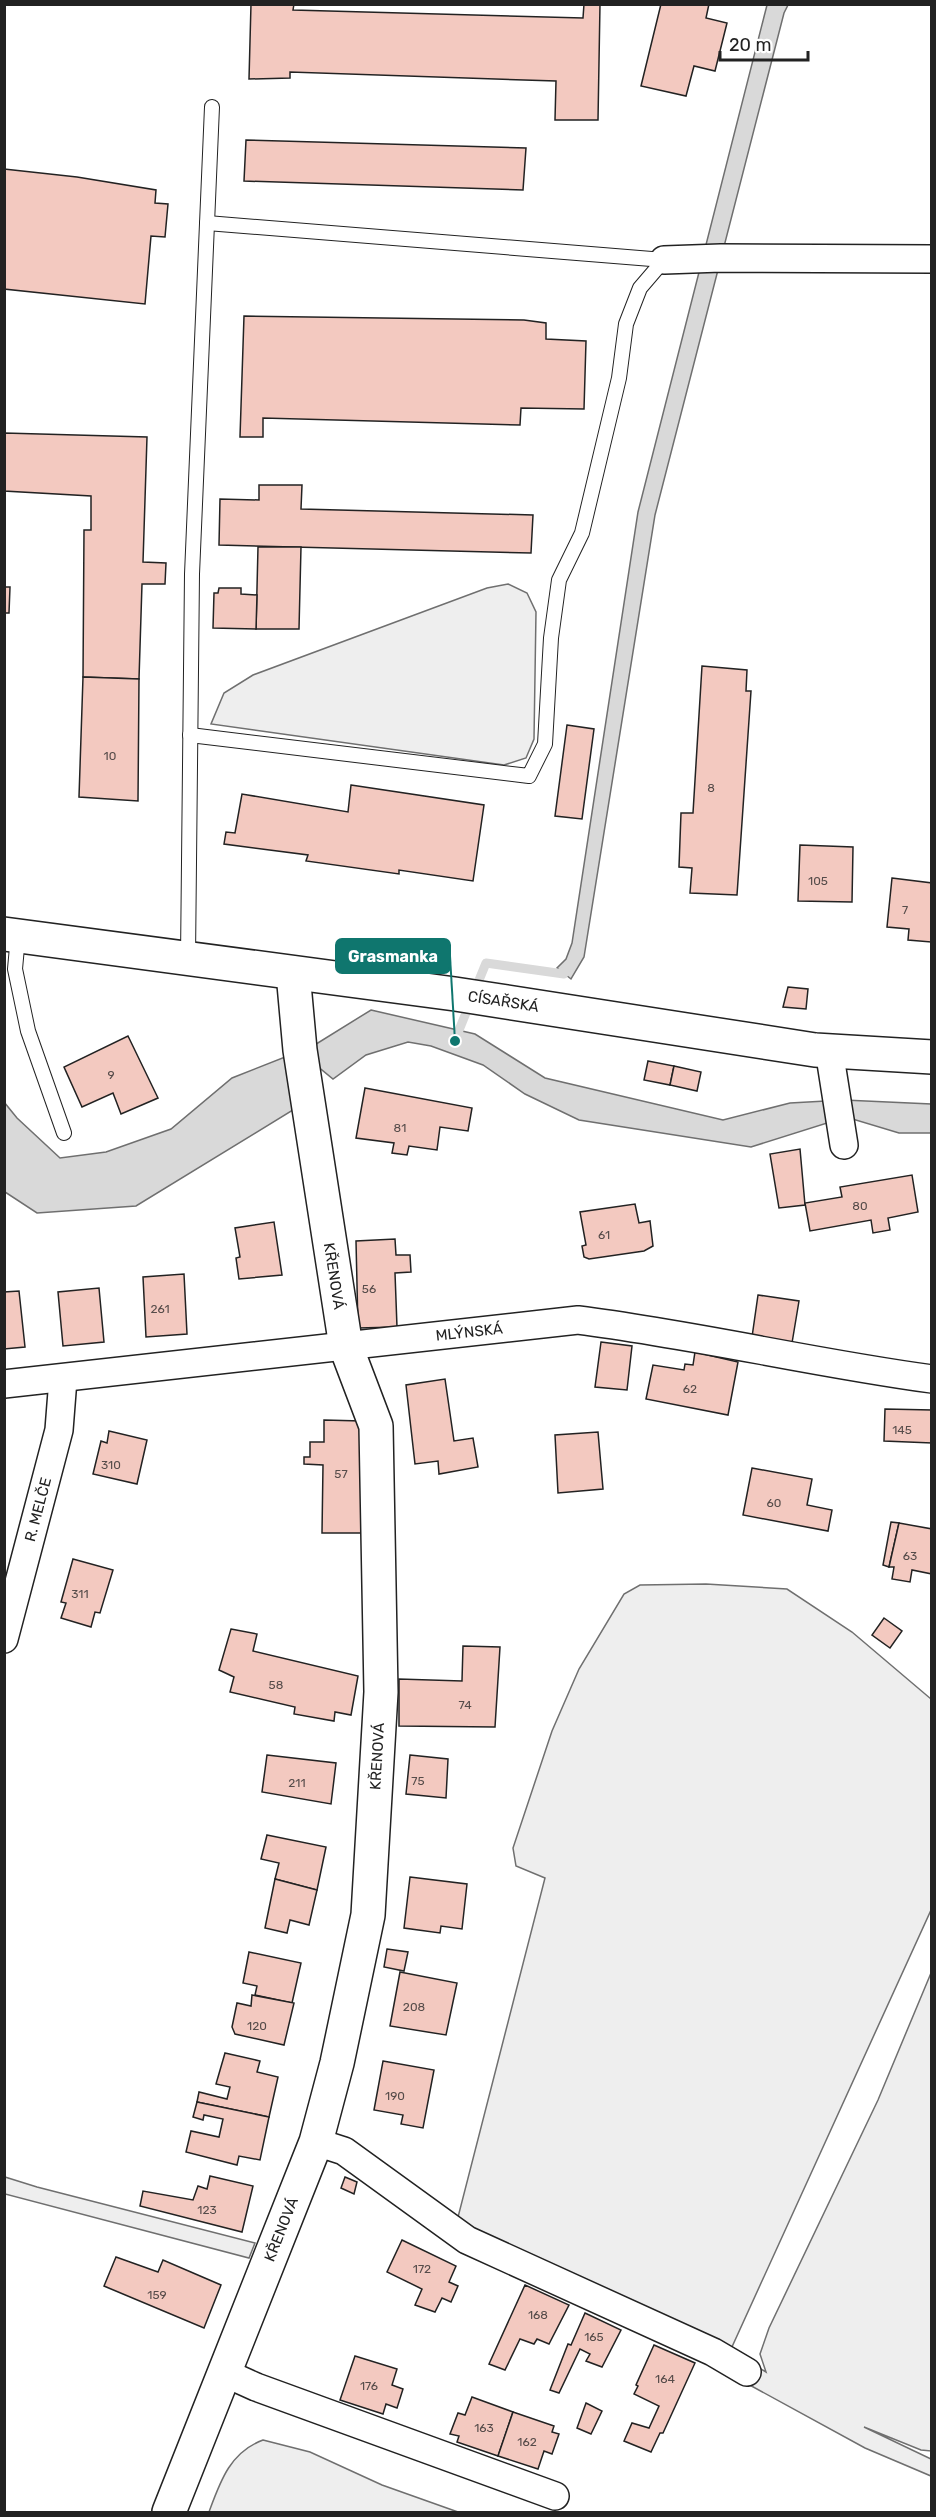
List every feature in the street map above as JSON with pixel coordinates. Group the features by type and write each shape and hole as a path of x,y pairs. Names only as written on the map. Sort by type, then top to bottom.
{"street":[{"path":"664,260 932,259"},
{"name":"CÍSAŘSKÁ","path":"11,935 468,997 829,1050 932,1057"},
{"name":"KŘENOVÁ","path":"169,2512 316,2142 337,2063 368,1915 381,1692 376,1426 346,1347 302,1063 293,974"},
{"path":"829,1050 844,1145"},
{"name":"MLÝNSKÁ","path":"4,1384 578,1320 643,1328 847,1368 932,1379"},
{"name":"R. MELČE","path":"4,1639 59,1430 63,1379"},
{"path":"316,2142 344,2151 466,2240 713,2352 747,2372"},
{"path":"225,2373 256,2387 555,2496"}],"lane":[{"path":"188,960 192,574 212,107"},
{"path":"207,223 664,260"},
{"path":"190,735 529,776 545,744 551,638 559,580 582,533 619,378 626,324 640,288 664,260"},
{"path":"11,935 15,969 28,1031 64,1133"}],"shaded area":[{"path":"767,5 788,5 784,13 655,515 584,957 571,979 557,968 566,959 572,943 638,512"},
{"path":"508,584 527,593 536,612 534,739 526,758 504,765 211,724 224,693 253,675 487,588"},
{"path":"371,1010 475,1034 545,1078 723,1120 790,1103 844,1100 931,1104 932,1133 899,1133 846,1117 751,1147 579,1120 525,1094 483,1065 431,1046 408,1042 366,1055 333,1079 317,1066 293,1110 136,1206 37,1213 5,1192 4,1102 17,1118 60,1158 106,1152 171,1129 232,1078 313,1046"},
{"path":"706,1584 787,1589 852,1632 931,1699 931,1910 731,2349 457,2221 545,1878 516,1866 513,1848 552,1731 579,1669 624,1594 640,1585"},
{"path":"931,1973 931,2451 921,2450 864,2427 931,2459 931,2476 865,2448 746,2383 748,2361 766,2372 760,2354 769,2328 878,2100"},
{"path":"5,2177 255,2243 249,2258 5,2194"},
{"path":"263,2440 310,2452 382,2485 458,2512 209,2512 222,2479 234,2460 252,2445"}],"building":[{"path":"251,4 294,4 293,10 583,18 584,4 600,4 598,120 555,120 556,81 290,72 290,78 249,79"},
{"path":"661,4 709,4 706,18 727,23 715,71 694,66 686,96 641,86"},
{"path":"246,140 526,148 523,190 244,181"},
{"path":"4,169 77,177 156,190 155,203 168,204 165,237 151,236 145,304 4,289"},
{"path":"244,316 524,320 546,323 546,339 586,341 584,409 521,408 520,425 263,418 263,437 240,437"},
{"path":"4,433 147,437 143,562 166,563 165,584 142,584 139,679 83,677 84,530 91,530 91,496 4,491"},
{"path":"259,485 302,485 301,509 533,515 531,553 219,545 220,499 259,500"},
{"path":"258,547 301,547 299,629 256,629"},
{"path":"4,587 10,587 9,613 4,613"},
{"path":"219,588 241,588 241,594 257,595 256,629 213,628 214,593 218,593"},
{"path":"702,666 747,670 746,691 751,691 737,895 690,893 692,868 679,867 681,813 693,813"},
{"path":"83,677 139,679 138,801 79,797"},
{"path":"567,725 594,729 582,819 555,816"},
{"path":"351,785 484,805 473,881 399,870 399,874 306,861 308,855 224,844 226,832 235,833 242,794 348,812"},
{"path":"800,845 853,847 852,902 798,901"},
{"path":"892,878 932,883 931,942 908,940 909,929 887,927"},
{"path":"788,987 808,989 806,1009 783,1007"},
{"path":"128,1036 158,1098 121,1114 113,1093 82,1107 64,1067"},
{"path":"648,1061 674,1066 670,1085 644,1080"},
{"path":"674,1066 701,1072 697,1091 670,1085"},
{"path":"365,1088 472,1108 468,1131 440,1127 437,1150 409,1146 407,1155 392,1153 394,1143 356,1138"},
{"path":"800,1149 805,1205 779,1208 770,1154"},
{"path":"912,1175 918,1212 888,1218 890,1230 873,1233 871,1220 810,1231 805,1203 842,1197 840,1187"},
{"path":"635,1204 639,1223 650,1221 653,1246 644,1251 589,1259 584,1257 582,1246 586,1245 580,1212"},
{"path":"274,1222 282,1275 239,1279 236,1258 240,1257 235,1228"},
{"path":"395,1239 396,1255 410,1255 411,1272 395,1273 397,1327 358,1328 356,1241"},
{"path":"184,1274 187,1334 146,1337 143,1277"},
{"path":"99,1288 104,1342 63,1346 58,1292"},
{"path":"19,1291 25,1347 4,1349 4,1292"},
{"path":"758,1295 799,1301 792,1343 752,1337"},
{"path":"601,1342 632,1346 627,1390 595,1387"},
{"path":"695,1352 738,1362 728,1415 646,1399 653,1365 684,1370 685,1364 693,1365"},
{"path":"445,1379 454,1441 473,1438 478,1467 439,1474 438,1461 415,1464 406,1385"},
{"path":"885,1409 932,1410 932,1443 884,1441"},
{"path":"324,1420 361,1421 361,1533 322,1533 323,1465 304,1464 304,1457 310,1457 310,1442 324,1442"},
{"path":"109,1431 147,1440 137,1484 93,1474 101,1441 107,1443"},
{"path":"598,1432 603,1489 558,1493 555,1435"},
{"path":"752,1468 812,1479 807,1505 832,1510 828,1531 743,1515"},
{"path":"891,1522 899,1523 889,1567 883,1565"},
{"path":"899,1523 932,1529 932,1574 912,1570 910,1582 892,1579 894,1567 889,1567"},
{"path":"73,1559 113,1570 100,1613 95,1612 91,1627 61,1618 66,1603 61,1602"},
{"path":"884,1618 902,1631 890,1648 872,1635"},
{"path":"231,1629 257,1634 253,1651 358,1676 351,1715 335,1712 334,1721 294,1714 295,1707 230,1692 234,1677 219,1670"},
{"path":"463,1646 500,1647 495,1727 399,1726 399,1679 462,1681"},
{"path":"267,1755 336,1763 331,1804 262,1792"},
{"path":"410,1755 448,1759 446,1798 406,1794"},
{"path":"267,1835 326,1847 317,1890 275,1879 279,1863 261,1859"},
{"path":"410,1877 467,1884 462,1929 441,1926 440,1933 404,1928"},
{"path":"275,1879 317,1890 309,1925 290,1920 287,1933 265,1928"},
{"path":"387,1949 408,1952 404,1971 384,1967"},
{"path":"249,1952 301,1963 292,2003 255,1995 257,1986 243,1983"},
{"path":"400,1972 457,1983 446,2035 390,2026"},
{"path":"252,1995 294,2003 284,2045 235,2034 232,2027 237,2003 251,2006"},
{"path":"225,2053 260,2061 257,2072 278,2077 269,2117 197,2102 199,2092 227,2099 230,2087 216,2084"},
{"path":"383,2061 434,2070 423,2128 401,2124 403,2115 374,2110"},
{"path":"197,2102 269,2117 260,2160 239,2156 237,2165 186,2152 191,2131 219,2137 223,2119 204,2115 203,2120 193,2117"},
{"path":"210,2176 253,2186 242,2232 140,2206 143,2191 193,2200 198,2186 207,2189"},
{"path":"345,2177 357,2182 354,2194 341,2188"},
{"path":"402,2240 456,2266 449,2282 458,2286 451,2302 442,2298 435,2312 415,2305 422,2289 387,2272"},
{"path":"116,2257 158,2272 163,2260 221,2285 204,2328 104,2286"},
{"path":"525,2285 569,2305 549,2344 537,2339 534,2344 520,2339 505,2370 489,2364"},
{"path":"585,2313 621,2330 602,2367 586,2361 590,2354 580,2349 559,2393 550,2390 568,2344 571,2345"},
{"path":"654,2345 695,2363 663,2433 660,2433 651,2452 624,2441 632,2423 649,2428 659,2406 634,2394"},
{"path":"355,2356 397,2369 392,2385 403,2389 397,2408 386,2404 383,2414 340,2400"},
{"path":"472,2397 513,2412 498,2456 457,2442 459,2436 450,2434 458,2413 465,2415"},
{"path":"586,2403 602,2411 591,2434 577,2428"},
{"path":"513,2412 554,2426 552,2432 559,2434 552,2454 544,2451 538,2469 498,2456"}],"waterway":[{"path":"475,990 486,963 564,974 568,965"},
{"path":"455,1040 470,1003"}],"place":[{"name":"Grasmanka","path":"455,1041"}]}
